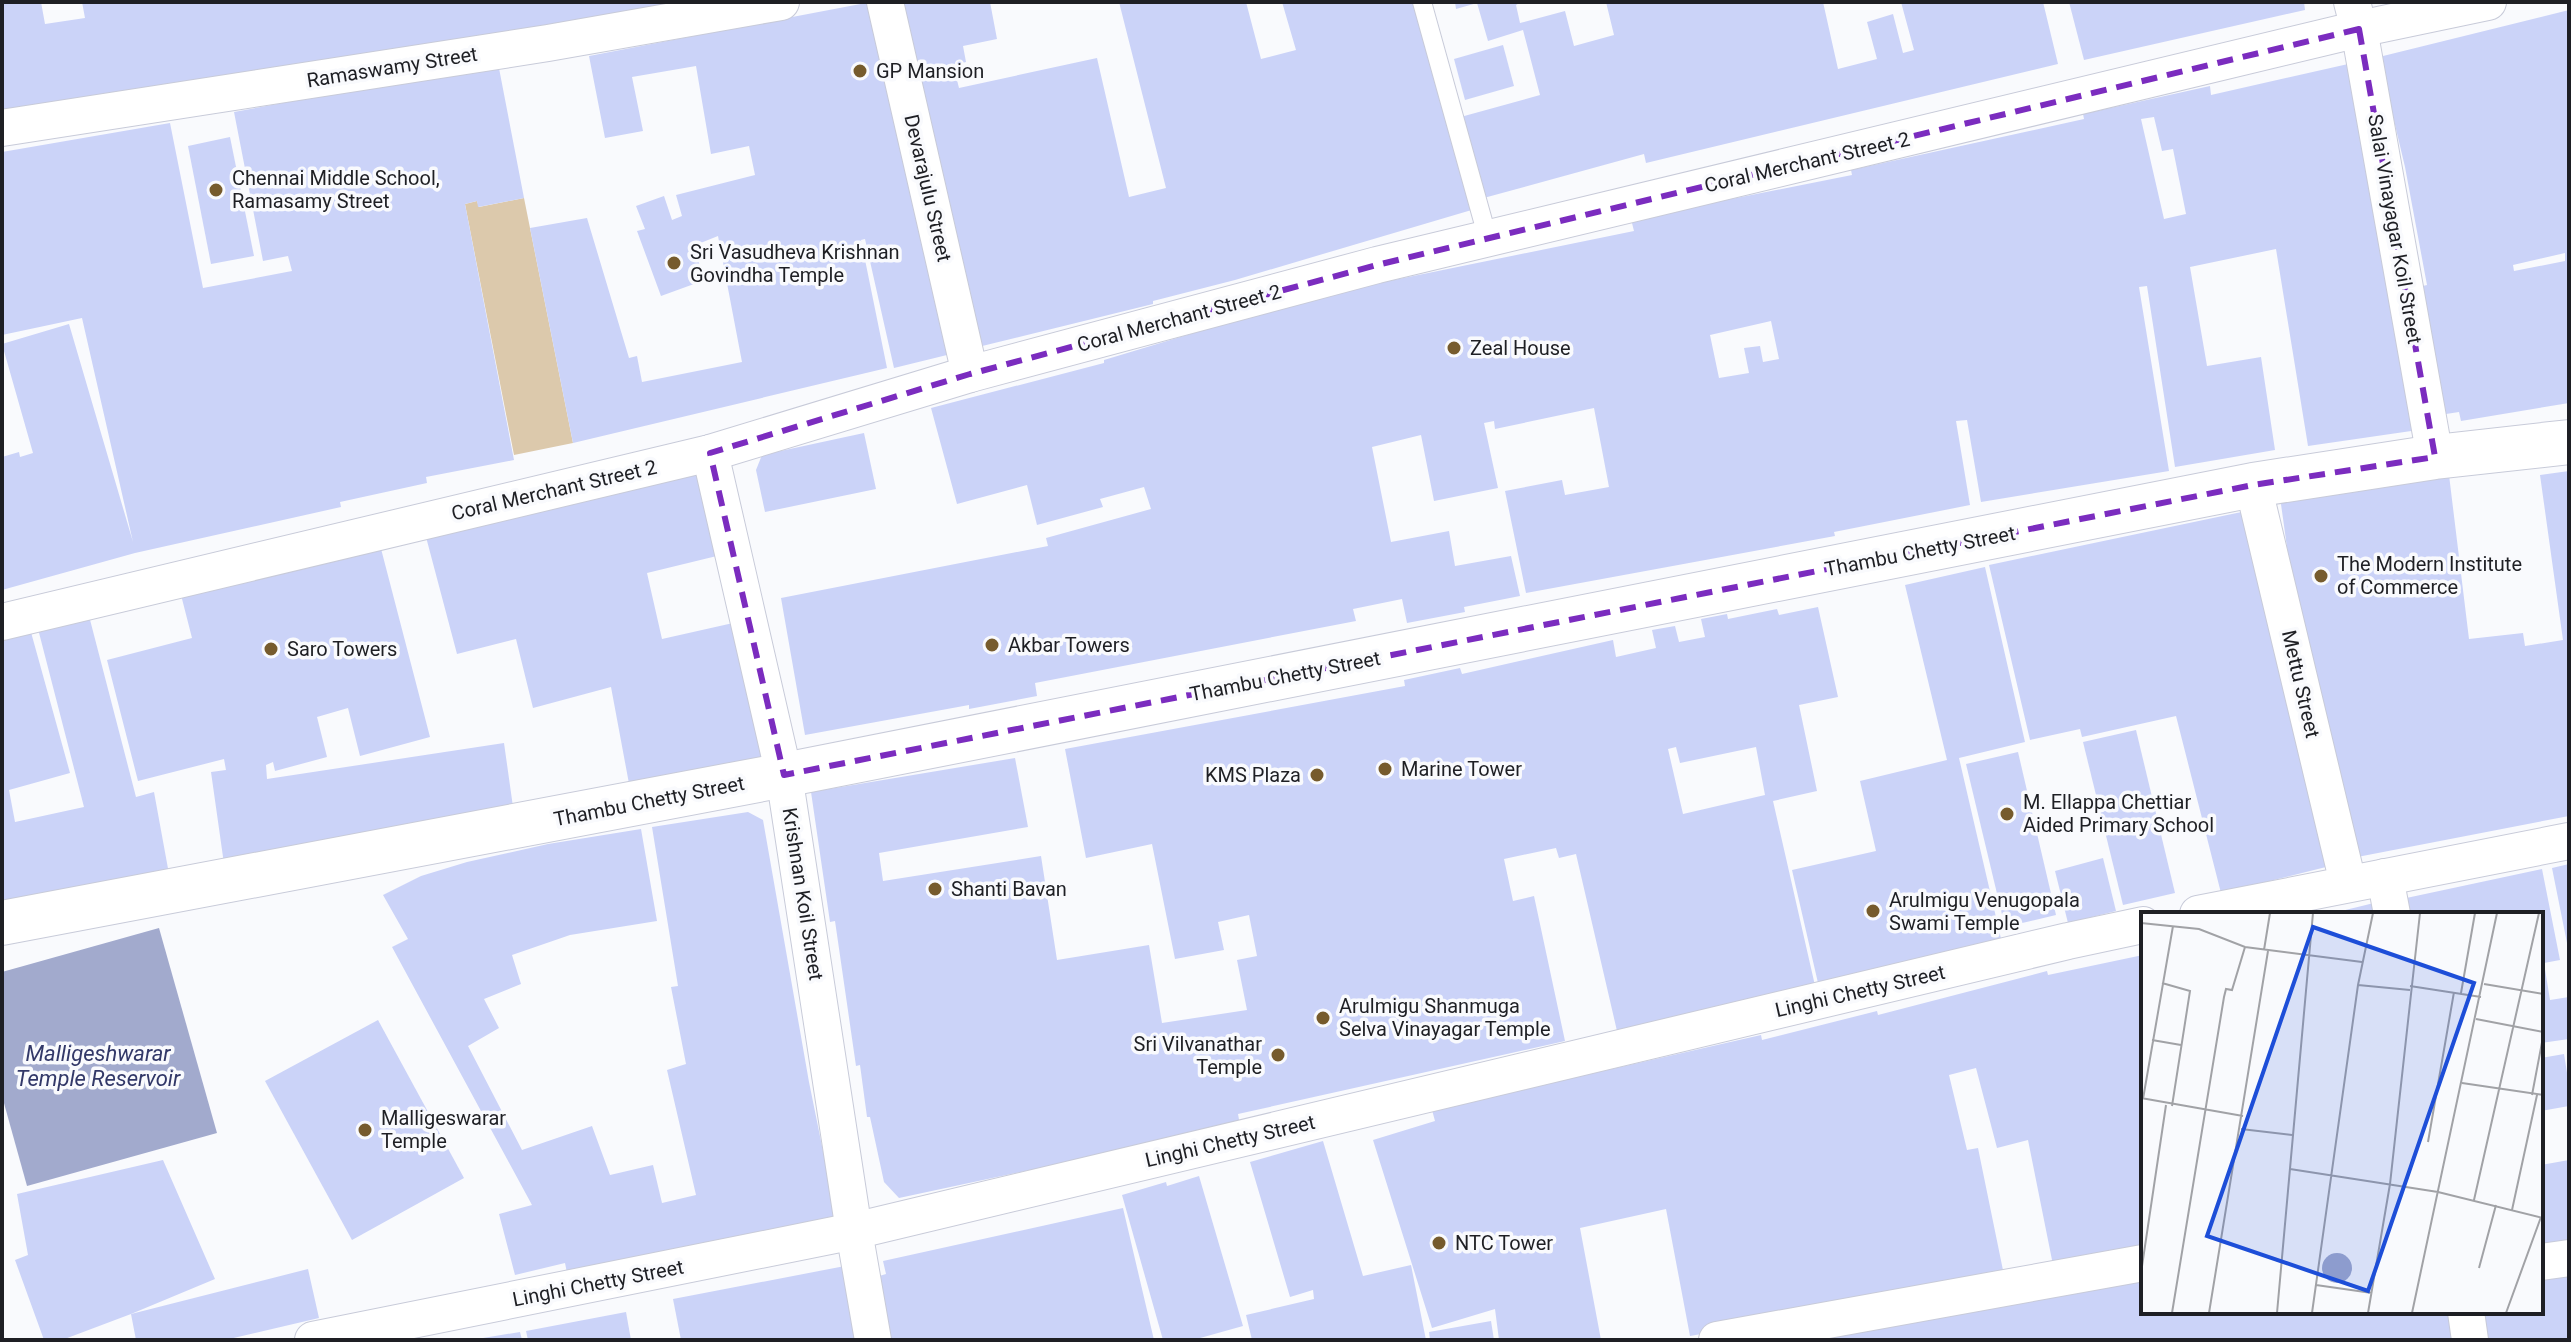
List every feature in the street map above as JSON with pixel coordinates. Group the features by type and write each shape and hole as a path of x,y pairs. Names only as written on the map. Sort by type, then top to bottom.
{"street":[{"name":"Ramaswamy Street","path":"2,128 532,45 781,2"},
{"name":"Devarajulu Street","path":"885,2 970,374"},
{"name":"Coral Merchant Street 2","path":"2,622 710,453 970,374 1377,265 2356,16 2488,2"},
{"name":"Salai Vinayagar Koil Street","path":"2356,16 2435,457"},
{"name":"Thambu Chetty Street","path":"2,923 784,775 2253,485 2435,457 2569,442"},
{"name":"Krishnan Koil Street","path":"710,453 784,775 873,1340"},
{"name":"Mettu Street","path":"2253,485 2348,883"},
{"path":"2208,912 2569,841"},
{"path":"2385,877 2392,912"},
{"name":"Linghi Chetty Street","path":"313,1340 854,1231 2141,925"},
{"path":"2543,1262 2569,1258"},
{"path":"1717,1340 1780,1335 2141,1263"},
{"path":"2466,1314 2470,1340"}],"lane":[{"path":"1422,2 1488,239"}],"highlighted area":[{"path":"2359,29 2435,457 2253,485 784,775 710,453 970,374 1377,265"}],"shaded area":[{"path":"524,198 573,443 514,455 465,204 477,201 479,207"}],"water":[{"name":"Malligeshwarar Temple Reservoir","path":"159,928 217,1133 27,1186 2,1096 2,972"}],"building":[{"path":"2,2 41,2 45,24 85,18 82,2 731,2 2,114"},
{"path":"871,2 947,355 894,368 865,239 861,240 887,368 573,443 530,228 587,218 629,358 637,356 642,382 742,362 718,236 693,246 705,280 661,296 637,231 645,229 636,206 664,196 672,220 682,216 676,195 755,175 749,146 711,154 696,66 632,77 643,131 605,138 589,56"},
{"path":"892,2 990,2 997,39 963,46 966,62 947,67 950,77 956,76 959,88 1097,58 1129,197 1166,188 1119,2 1246,2 1261,59 1296,50 1282,2 1417,2 1475,209 1153,301 1153,304 974,348"},
{"path":"1455,2 1521,2 1516,5 1520,23 1565,11 1574,46 1614,35 1606,2 1823,2 1838,69 1877,59 1867,22 1893,14 1903,53 1914,50 1901,2 2043,2 2058,64 1646,163 1644,154 1480,199 1457,118 1540,95 1523,30 1488,41 1477,3 1456,9"},
{"path":"2069,2 2304,2 2305,10 2084,60"},
{"path":"2569,10 2569,403 2461,421 2459,412 2433,416 2414,288 2427,285 2405,167 2379,57","holes":["2565,253 2565,261 2514,271 2513,265"]},
{"path":"1503,45 1514,86 1465,100 1454,59"},
{"path":"2357,62 2425,429 2308,446 2276,249 2190,267 2207,366 2261,357 2275,450 2175,467 2147,286 2139,287 2169,471 1981,502 1967,420 1956,421 1970,505 1834,532 1835,536 1526,593 1505,491 1562,480 1565,495 1609,487 1594,408 1495,429 1494,421 1484,423 1498,488 1434,501 1421,435 1372,447 1391,542 1449,531 1455,566 1511,556 1520,596 1464,607 1465,612 1407,623 1402,599 1353,609 1356,621 1035,683 1037,696 805,735 781,598 1048,546 1046,538 1151,509 1144,487 1100,499 1103,507 1037,525 1027,485 957,504 931,408 1104,363 1104,360 1250,316 1384,282 1634,231 1631,219 1852,175 1851,170 2084,119 2083,114 2210,86 2211,95","holes":["2154,117 2162,151 2173,149 2186,214 2164,219 2141,119","1771,321 1779,359 1763,362 1760,346 1744,348 1749,373 1719,378 1710,335"]},
{"path":"498,63 524,198 478,207 477,201 465,204 514,460 426,477 427,483 340,502 341,507 135,553 2,590 2,457 19,452 20,457 33,453 2,344 69,324 133,542 82,318 2,335 2,152 170,123 203,288 292,271 288,256 263,261 234,112"},
{"path":"230,137 254,256 211,264 188,146"},
{"path":"864,433 876,489 765,512 756,470 762,455"},
{"path":"705,469 725,554 647,573 662,639 742,621 768,760 630,789 611,687 533,708 516,639 457,654 426,537"},
{"path":"2569,471 2569,816 2347,859 2303,662 2280,497 2449,475 2469,639 2523,633 2525,646 2563,640 2540,475"},
{"path":"2251,510 2334,865 2221,893 2176,716 2082,737 2080,729 2030,740 1989,565"},
{"path":"379,541 430,737 360,756 348,708 317,717 327,757 275,771 273,762 266,765 267,779 504,743 514,814 224,864 211,772 226,770 224,759 138,781 107,660 192,638 180,591"},
{"path":"1985,567 2025,742 1959,758 2002,943 1818,983 1792,870 1876,851 1860,781 1947,760 1905,585"},
{"path":"1818,607 1838,697 1799,705 1817,791 1773,801 1816,990 1617,1031 1576,854 1559,858 1556,848 1504,859 1513,901 1534,896 1565,1041 1238,1114 1240,1125 899,1198 884,1182 870,1117 867,1117 860,1065 856,1066 835,921 830,922 811,792 1015,758 1028,827 879,853 883,881 1041,856 1057,960 1149,945 1162,1023 1247,1010 1237,960 1257,956 1249,915 1218,922 1224,950 1175,959 1152,844 1086,858 1065,749 1405,686 1404,680 1460,668 1462,674 1613,640 1616,657 1656,648 1652,630 1675,626 1679,642 1705,637 1701,619 1727,614 1728,619 1777,609 1779,615","holes":["1676,747 1680,763 1756,747 1765,795 1683,814 1668,749"]},
{"path":"88,612 136,797 154,792 169,874 2,901 2,633 29,625 70,773 9,790 15,822 84,807 37,625"},
{"path":"2136,730 2175,893 2123,905 2083,742"},
{"name":"M. Ellappa Chettiar Aided Primary School","path":"2018,752 2056,915 2005,927 1966,764"},
{"path":"748,812 763,820 809,1082 823,1151 828,1150 840,1217 568,1278 565,1263 515,1275 499,1214 532,1205 392,947 408,939 383,895 421,876 467,862 548,844 641,829 657,921 570,935 512,955 521,984 484,999 499,1028 468,1046 522,1150 592,1126 610,1175 653,1165 662,1203 696,1195 667,1070 686,1064 671,987 678,986 652,827"},
{"path":"2103,858 2116,911 2068,923 2055,871"},
{"path":"2569,864 2569,948 2568,948 2552,868"},
{"path":"2542,869 2560,960 2544,963 2550,1000 2569,997 2569,1039 2543,1043 2543,912 2400,912 2397,900"},
{"path":"2374,903 2376,912 2337,912"},
{"path":"2141,955 2141,1252 2054,1270 2028,1140 1997,1148 1976,1068 1949,1075 1967,1150 1978,1148 2005,1280 1690,1336 1666,1209 1580,1228 1601,1340 1499,1340 1495,1309 1432,1328 1373,1140 1435,1121 1432,1110 1761,1035 1762,1040 1877,1011 1878,1015 2047,971 2048,975"},
{"name":"Malligeswarar Temple","path":"378,1020 464,1178 352,1240 265,1081"},
{"path":"2564,1054 2569,1106 2543,1111 2543,1058"},
{"path":"1323,1141 1363,1276 1411,1265 1426,1340 1252,1340 1246,1315 1314,1299 1313,1290 1290,1297 1250,1162"},
{"path":"163,1160 215,1279 62,1340 44,1340 15,1260 28,1255 17,1194"},
{"path":"2569,1160 2569,1247 2543,1255 2543,1165"},
{"path":"1199,1176 1243,1326 1193,1340 1163,1340 1122,1195"},
{"path":"1123,1208 1154,1340 890,1340 876,1277 886,1274 883,1261"},
{"path":"845,1266 864,1340 681,1340 673,1299"},
{"path":"2569,1266 2569,1340 2482,1340 2477,1314 2543,1314 2543,1271"},
{"path":"308,1269 319,1318 225,1340 136,1340 131,1314"},
{"path":"2141,1274 2141,1314 2460,1314 2466,1340 1794,1340"},
{"path":"626,1312 631,1340 528,1340 526,1331"},
{"path":"1491,1321 1494,1340 1430,1340 1429,1332"},
{"path":"520,1332 522,1340 483,1340 483,1338"}],"place":[{"name":"GP Mansion","path":"860,71"},
{"name":"Chennai Middle School, Ramasamy Street","path":"216,190"},
{"name":"Sri Vasudheva Krishnan Govindha Temple","path":"674,263"},
{"name":"Zeal House","path":"1454,348"},
{"name":"The Modern Institute of Commerce","path":"2321,576"},
{"name":"Akbar Towers","path":"992,645"},
{"name":"Saro Towers","path":"271,649"},
{"name":"Marine Tower","path":"1385,769"},
{"name":"KMS Plaza","path":"1317,775"},
{"name":"M. Ellappa Chettiar Aided Primary School","path":"2007,814"},
{"name":"Shanti Bavan","path":"935,889"},
{"name":"Arulmigu Venugopala Swami Temple","path":"1873,911"},
{"name":"Arulmigu Shanmuga Selva Vinayagar Temple","path":"1323,1018"},
{"name":"Sri Vilvanathar Temple","path":"1278,1055"},
{"name":"Malligeswarar Temple","path":"365,1130"},
{"name":"NTC Tower","path":"1439,1243"}]}
